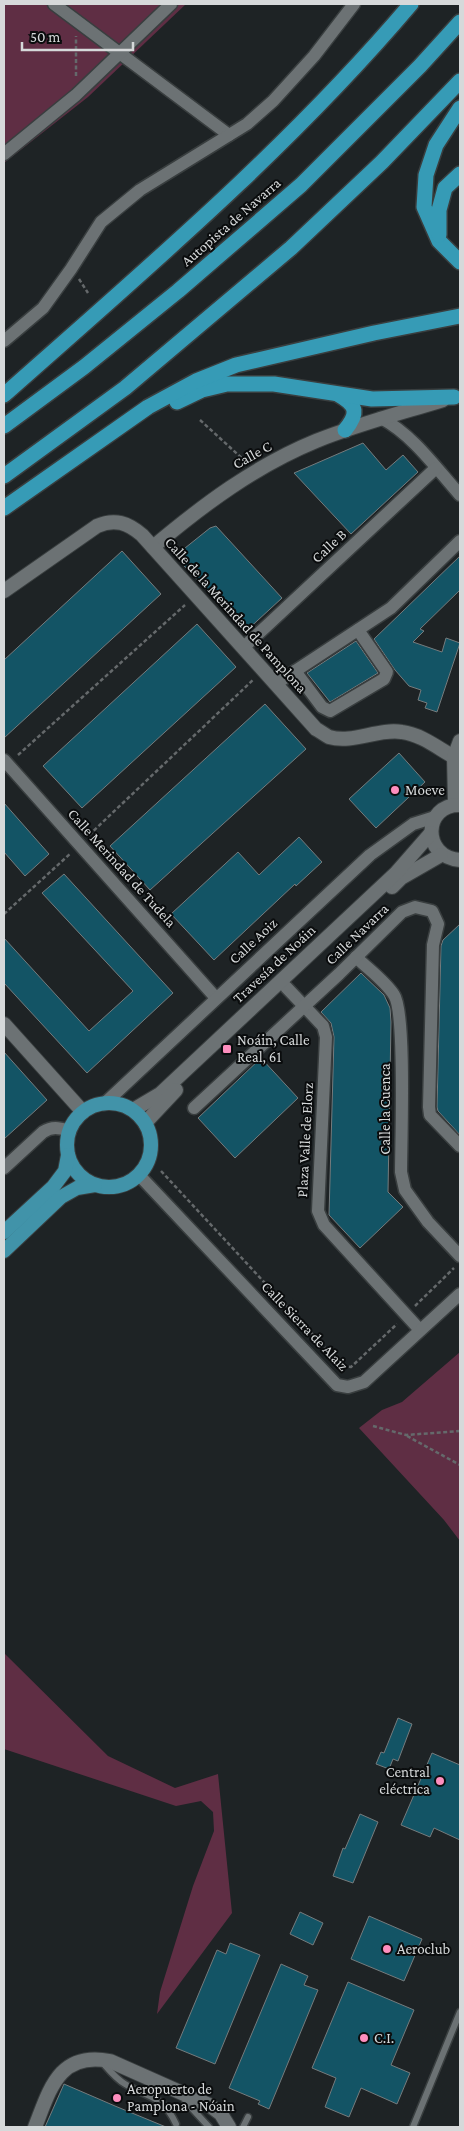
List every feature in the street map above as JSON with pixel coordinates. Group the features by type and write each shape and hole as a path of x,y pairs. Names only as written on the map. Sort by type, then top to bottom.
{"highway":[{"path":"4,395 222,202 325,98 411,4"},
{"name":"Autopista de Navarra","path":"4,426 84,367 178,291 301,185 420,66 460,22"},
{"path":"4,476 125,388 291,248 382,162 460,81"},
{"path":"460,108 436,145 426,175 424,207 439,241 460,262"},
{"path":"439,241 438,210 445,188 460,174"},
{"path":"4,508 148,408 196,381 236,365 374,333 460,316"},
{"path":"4,518 151,415 202,390 228,384 274,384 372,399 457,396"},
{"path":"339,395 349,401 354,408 354,417 345,430"},
{"path":"4,1232 53,1187 65,1171 68,1154 67,1142 70,1131 75,1121 83,1112 93,1106 114,1103 133,1110 145,1123 151,1136 151,1150 147,1164 140,1175 118,1187 107,1188 95,1185 83,1178 73,1167 68,1154"},
{"path":"4,1251 61,1197 77,1188 95,1185"}],"street":[{"path":"54,4 229,134"},
{"path":"5,152 76,95 171,4"},
{"path":"4,341 43,308 101,222 140,190 247,124 273,101 314,56 354,4"},
{"name":"Calle C","path":"153,547 227,488 255,471 314,442 345,430 457,396"},
{"path":"381,418 399,430 460,495"},
{"name":"Calle B","path":"244,647 436,468"},
{"name":"Calle de la Merindad de Pamplona","path":"4,591 103,523 117,521 130,526 153,547 277,683 316,729 329,737 344,738 391,731 405,732 454,757"},
{"path":"277,683 358,630 404,596 460,541"},
{"path":"296,671 322,707 330,710 384,678 387,672 358,630"},
{"path":"460,741 454,757 458,804 440,811 435,817 431,833 432,841 442,855 450,859 460,860"},
{"name":"Calle Merindad de Tudela","path":"6,762 216,998"},
{"name":"Calle Aoiz","path":"104,1104 370,855 413,824 435,817"},
{"name":"Travesía de Noáin","path":"133,1110 160,1094 396,872 431,833"},
{"name":"Travesía de Noáin","path":"145,1123 165,1101 401,878 442,855"},
{"name":"Calle Navarra","path":"194,1108 402,912 415,907 432,911 438,924 433,945 430,1115 460,1146"},
{"name":"Calle la Cuenca","path":"356,957 394,995 398,1004 401,1030 401,1172 405,1190 428,1222 460,1256"},
{"name":"Plaza Valle de Elorz","path":"286,987 323,1026 326,1037 318,1211 324,1225 420,1330"},
{"path":"4,1024 83,1112"},
{"path":"4,1168 43,1132 57,1127 70,1131"},
{"name":"Calle Sierra de Alaiz","path":"140,1175 337,1385 348,1388 364,1382 460,1294"},
{"path":"35,2127 52,2084 62,2071 81,2060 99,2059 110,2061 177,2089 209,2105 221,2114 229,2127"}],"lane":[{"path":"413,2127 460,2012"},
{"path":"99,2059 124,2084 159,2100 170,2110 176,2124"},
{"path":"177,2089 209,2127"},
{"path":"243,2127 248,2117"}],"path":[{"path":"76,20 76,95"},
{"path":"200,420 255,471"},
{"path":"6,762 196,596"},
{"path":"4,914 264,670"},
{"path":"161,1171 342,1366 351,1367 460,1262"},
{"path":"373,1426 406,1435 460,1465"},
{"path":"406,1435 460,1431"}],"shaded area":[{"path":"4,4 186,4 88,97 4,163"},
{"path":"460,1352 460,1541 444,1520 359,1428 382,1410 402,1402"},
{"path":"4,1653 108,1756 175,1788 218,1774 232,1913 157,2014 160,1992 193,1886 214,1831 213,1812 201,1801 176,1806 4,1749"}],"building":[{"path":"363,443 386,470 403,455 418,472 351,534 294,473"},
{"path":"216,526 282,598 245,632 175,556 210,528"},
{"path":"122,551 161,594 4,738 4,660"},
{"path":"460,556 460,590 420,629 424,631 413,642 442,652 446,638 460,643 437,712 425,708 427,703 418,700 421,690 409,686 395,670 374,639"},
{"path":"197,624 236,667 82,808 43,766"},
{"path":"356,641 378,673 330,702 307,673"},
{"path":"265,704 306,749 150,890 110,846"},
{"path":"399,753 425,782 376,828 349,799"},
{"path":"4,803 49,854 25,876 4,852"},
{"path":"299,837 322,862 296,886 295,884 214,960 171,914 238,852 259,875"},
{"path":"64,874 173,993 87,1073 4,983 4,938 89,1031 133,991 42,893"},
{"path":"460,924 460,1135 438,1111 437,1107 441,946 443,940"},
{"path":"361,973 384,995 390,1008 388,1192 403,1207 360,1248 329,1215 334,1037 331,1023 321,1012"},
{"path":"4,1052 47,1100 4,1139"},
{"path":"261,1058 298,1098 235,1158 198,1118"},
{"path":"398,1718 412,1724 398,1761 393,1759 389,1769 376,1764 381,1752 384,1753"},
{"name":"Central eléctrica","path":"432,1753 460,1765 460,1840 434,1828 430,1837 401,1825"},
{"path":"360,1814 378,1822 353,1883 333,1876 343,1848 345,1849"},
{"path":"300,1912 323,1923 313,1945 290,1934"},
{"name":"Aeroclub","path":"369,1916 422,1939 404,1981 351,1959"},
{"path":"230,1943 260,1955 215,2064 176,2048 217,1950 226,1954"},
{"path":"281,1964 308,1976 304,1985 318,1990 269,2109 258,2104 260,2101 229,2088"},
{"name":"C.I.","path":"348,1982 414,2010 391,2065 410,2073 397,2104 361,2088 349,2117 325,2107 336,2078 312,2068"},
{"path":"64,2084 115,2106 166,2127 45,2127"}],"place":[{"name":"Moeve","path":"395,790"},
{"name":"Noáin, Calle Real, 61","path":"227,1049"},
{"name":"Central eléctrica","path":"440,1781"},
{"name":"Aeroclub","path":"387,1949"},
{"name":"C.I.","path":"364,2038"},
{"name":"Aeropuerto de Pamplona - Nóain","path":"117,2098"}]}
